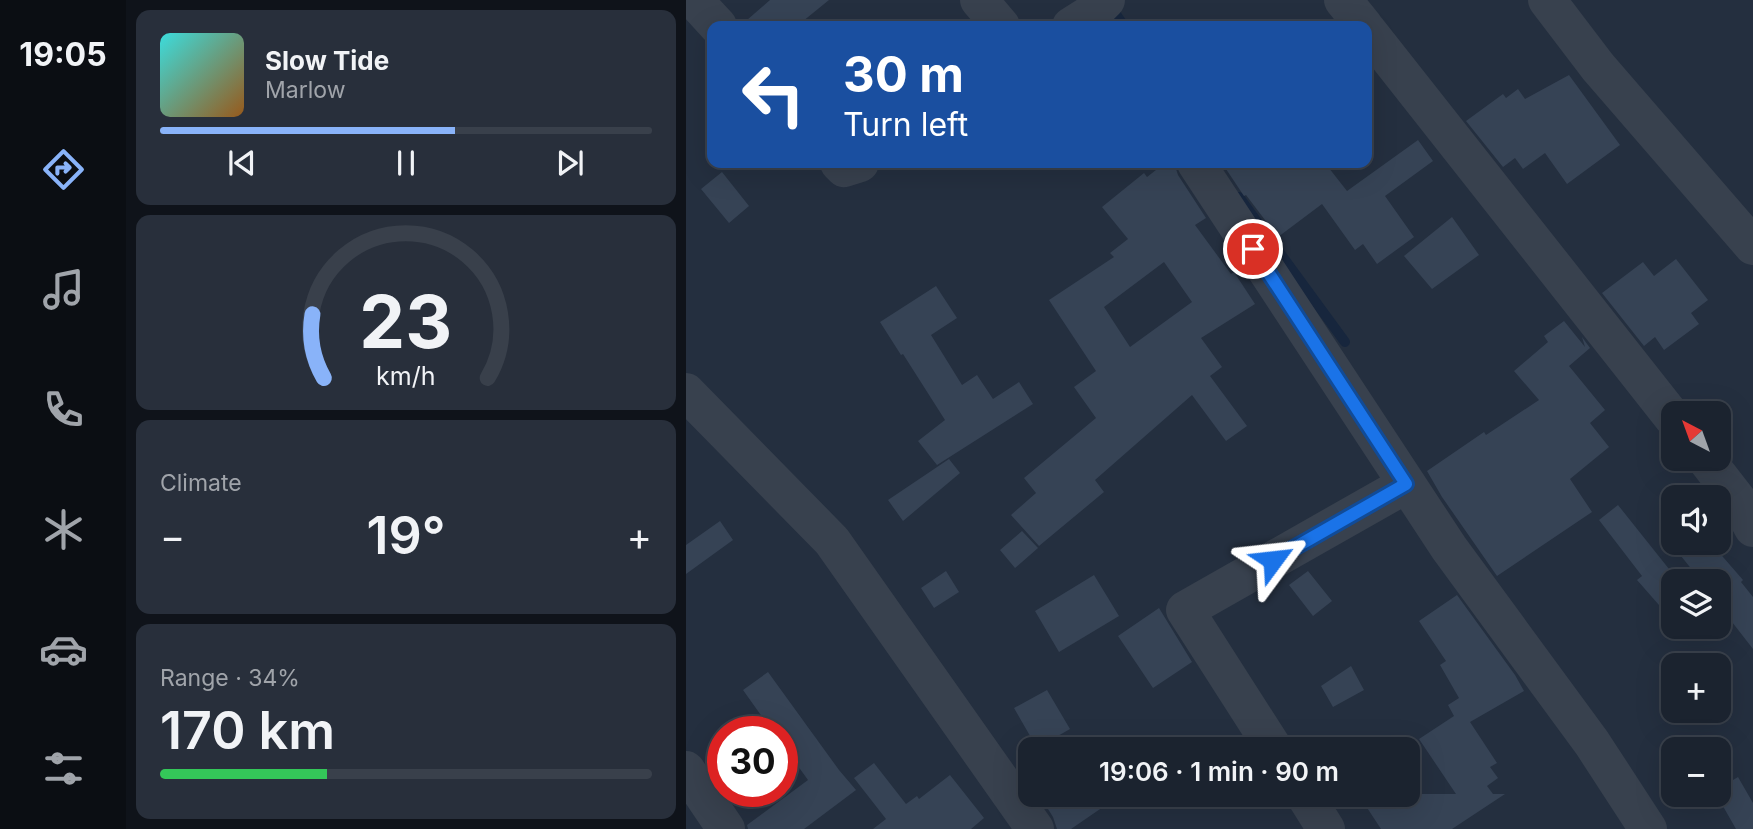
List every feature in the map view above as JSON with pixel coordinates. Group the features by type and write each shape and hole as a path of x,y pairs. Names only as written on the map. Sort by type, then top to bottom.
{"street":[{"path":"694,0 713,21"},
{"path":"979,0 997,21"},
{"path":"1343,0 1360,21"},
{"path":"1547,0 1598,66 1753,246"},
{"path":"1372,37 1661,403"},
{"path":"1199,168 1449,548 1592,743 1648,829"},
{"path":"686,392 832,541 1035,829"},
{"path":"1715,471 1739,502 1753,528"},
{"path":"1266,737 1185,610 1406,484"},
{"path":"686,770 726,829"},
{"path":"1312,807 1326,829"}],"building":[{"path":"770,0 829,0 803,21 746,21"},
{"path":"1569,75 1620,145 1567,184 1545,153 1523,169 1515,158 1503,167 1466,121 1503,94 1506,98 1518,89 1525,99"},
{"path":"1418,140 1433,161 1385,196 1414,237 1377,264 1363,244 1355,250 1322,204 1278,237 1246,195 1244,196 1225,168 1329,168 1347,191"},
{"path":"1159,168 1176,168 1206,218 1195,225 1231,274 1234,272 1255,304 1201,338 1222,367 1210,376 1247,426 1226,441 1192,395 1095,480 1104,492 1039,546 1011,515 1036,493 1024,478 1096,418 1074,387 1096,371 1049,300 1114,257 1110,253 1128,239 1102,207 1144,173 1147,177","holes":["1164,262 1192,302 1130,347 1104,307"]},
{"path":"722,172 749,206 729,223 701,189"},
{"path":"1452,217 1479,255 1432,289 1404,256"},
{"path":"1676,259 1708,300 1691,313 1699,324 1664,350 1655,337 1644,346 1602,293 1643,262 1654,276"},
{"path":"936,286 957,318 931,335 962,385 977,375 993,399 1019,382 1033,404 937,465 918,441 945,420 880,322"},
{"path":"1564,321 1585,347 1582,337 1590,348 1569,366 1605,410 1590,423 1609,447 1570,479 1592,512 1497,576 1427,471 1484,432 1486,435 1539,400 1514,371 1548,342 1544,336"},
{"path":"949,459 960,473 903,521 888,500"},
{"path":"1618,505 1669,569 1661,569 1661,607 1637,580 1642,576 1599,520"},
{"path":"720,521 733,540 686,574 686,545"},
{"path":"1022,531 1038,548 1015,568 1000,550"},
{"path":"1721,555 1743,580 1741,582 1753,597 1753,649 1731,621 1731,569 1691,569 1681,556"},
{"path":"946,571 959,592 934,608 921,588"},
{"path":"1308,571 1332,601 1313,616 1289,585"},
{"path":"1094,575 1119,616 1059,652 1035,611"},
{"path":"1457,595 1524,691 1470,722 1497,763 1490,767 1498,778 1487,786 1493,794 1505,794 1452,829 1381,829 1367,807 1420,807 1420,794 1456,794 1420,740 1454,716 1448,705 1459,698 1440,665 1446,661 1419,621"},
{"path":"1159,608 1192,662 1153,688 1118,636"},
{"path":"1351,666 1364,690 1333,707 1321,686"},
{"path":"768,672 856,790 804,829 748,829 747,825 771,807 798,807 798,787 808,780 798,766 798,716 762,716 743,690"},
{"path":"1047,690 1070,729 1056,737 1031,737 1014,708"},
{"path":"874,763 906,804 917,796 919,799 950,775 984,818 971,829 873,829 886,819 854,778"},
{"path":"1738,777 1753,803 1753,829 1736,829 1723,807 1731,807 1731,781"},
{"path":"1103,807 1071,829 1057,829 1048,809"}],"waterway":[{"path":"1111,7 1121,21"},
{"path":"1239,197 1345,342"}],"route":[{"path":"1253,249 1406,484 1273,560"}]}
